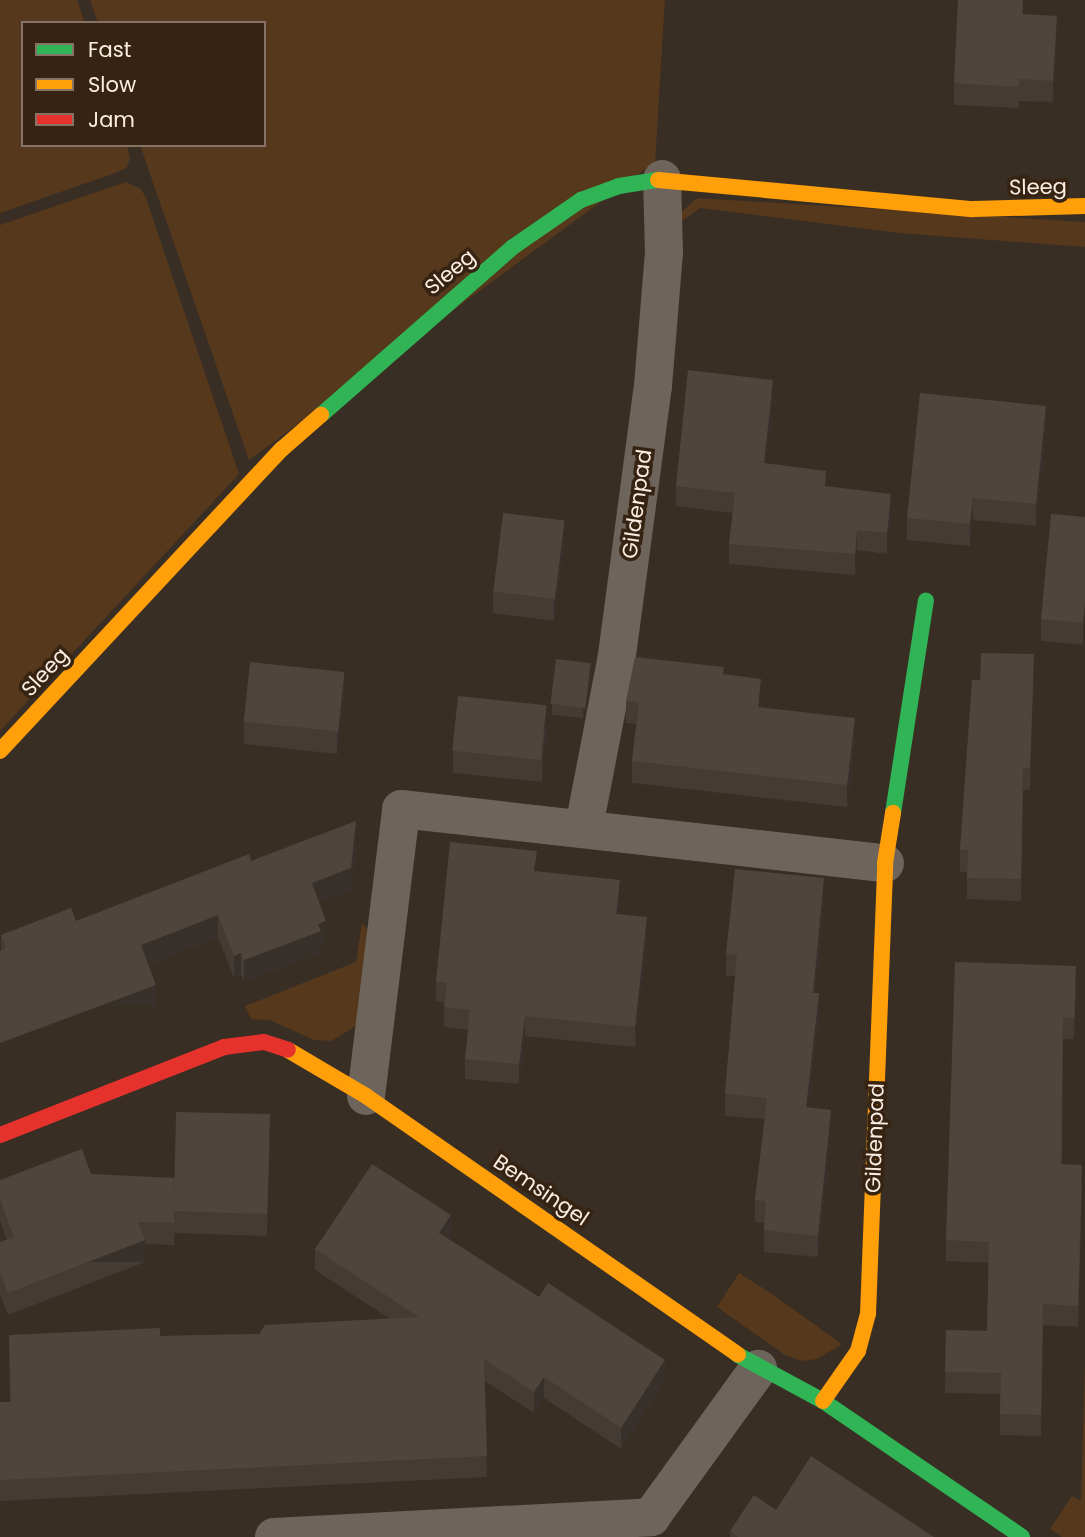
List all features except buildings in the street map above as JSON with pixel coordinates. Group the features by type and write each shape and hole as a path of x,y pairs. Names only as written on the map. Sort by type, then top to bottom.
{"street":[{"name":"Sleeg","path":"0,751 250,480 405,338 550,218 581,200 619,186 662,179 973,209 1085,206"},
{"name":"Gildenpad","path":"584,827 617,655 653,386 664,253 662,179"},
{"name":"Gildenpad","path":"823,1401 858,1351 868,1314 886,863 926,601"},
{"path":"366,1096 401,809 584,827 886,863"},
{"name":"Bemsingel","path":"0,1135 245,1043 264,1042 288,1050 366,1096 758,1369 823,1401 1022,1537"},
{"path":"274,1537 651,1517 758,1369"}],"shaded area":[{"path":"0,0 77,0 84,21 21,21 21,147 127,147 130,159 126,168 115,173 0,213"},
{"path":"90,0 665,0 655,162 249,460 141,147 266,147 266,21 97,21"},
{"path":"126,182 141,189 146,198 239,474 0,731 0,225"},
{"path":"697,198 1085,222 1085,247 899,233 700,208 678,224 678,215"},
{"path":"362,923 375,939 359,1024 331,1041 314,1040 270,1020 251,1019 245,1006 356,962"},
{"path":"739,1273 842,1344 817,1359 801,1361 785,1355 717,1307"},
{"path":"1085,1363 1085,1537 1062,1537 1050,1529 1072,1496 1081,1501"}],"traffic: fast":[{"path":"321,415 513,247 581,200 619,186 658,180"},
{"path":"893,813 926,601"},
{"path":"738,1355 823,1401 1022,1537"}],"traffic: slow":[{"path":"658,180 973,209 1085,206"},
{"path":"0,751 282,449 321,415"},
{"path":"823,1401 858,1351 868,1314 885,863 893,813"},
{"path":"288,1050 366,1096 738,1355"}],"traffic: jam":[{"path":"0,1135 224,1047 264,1042 288,1050"}]}
